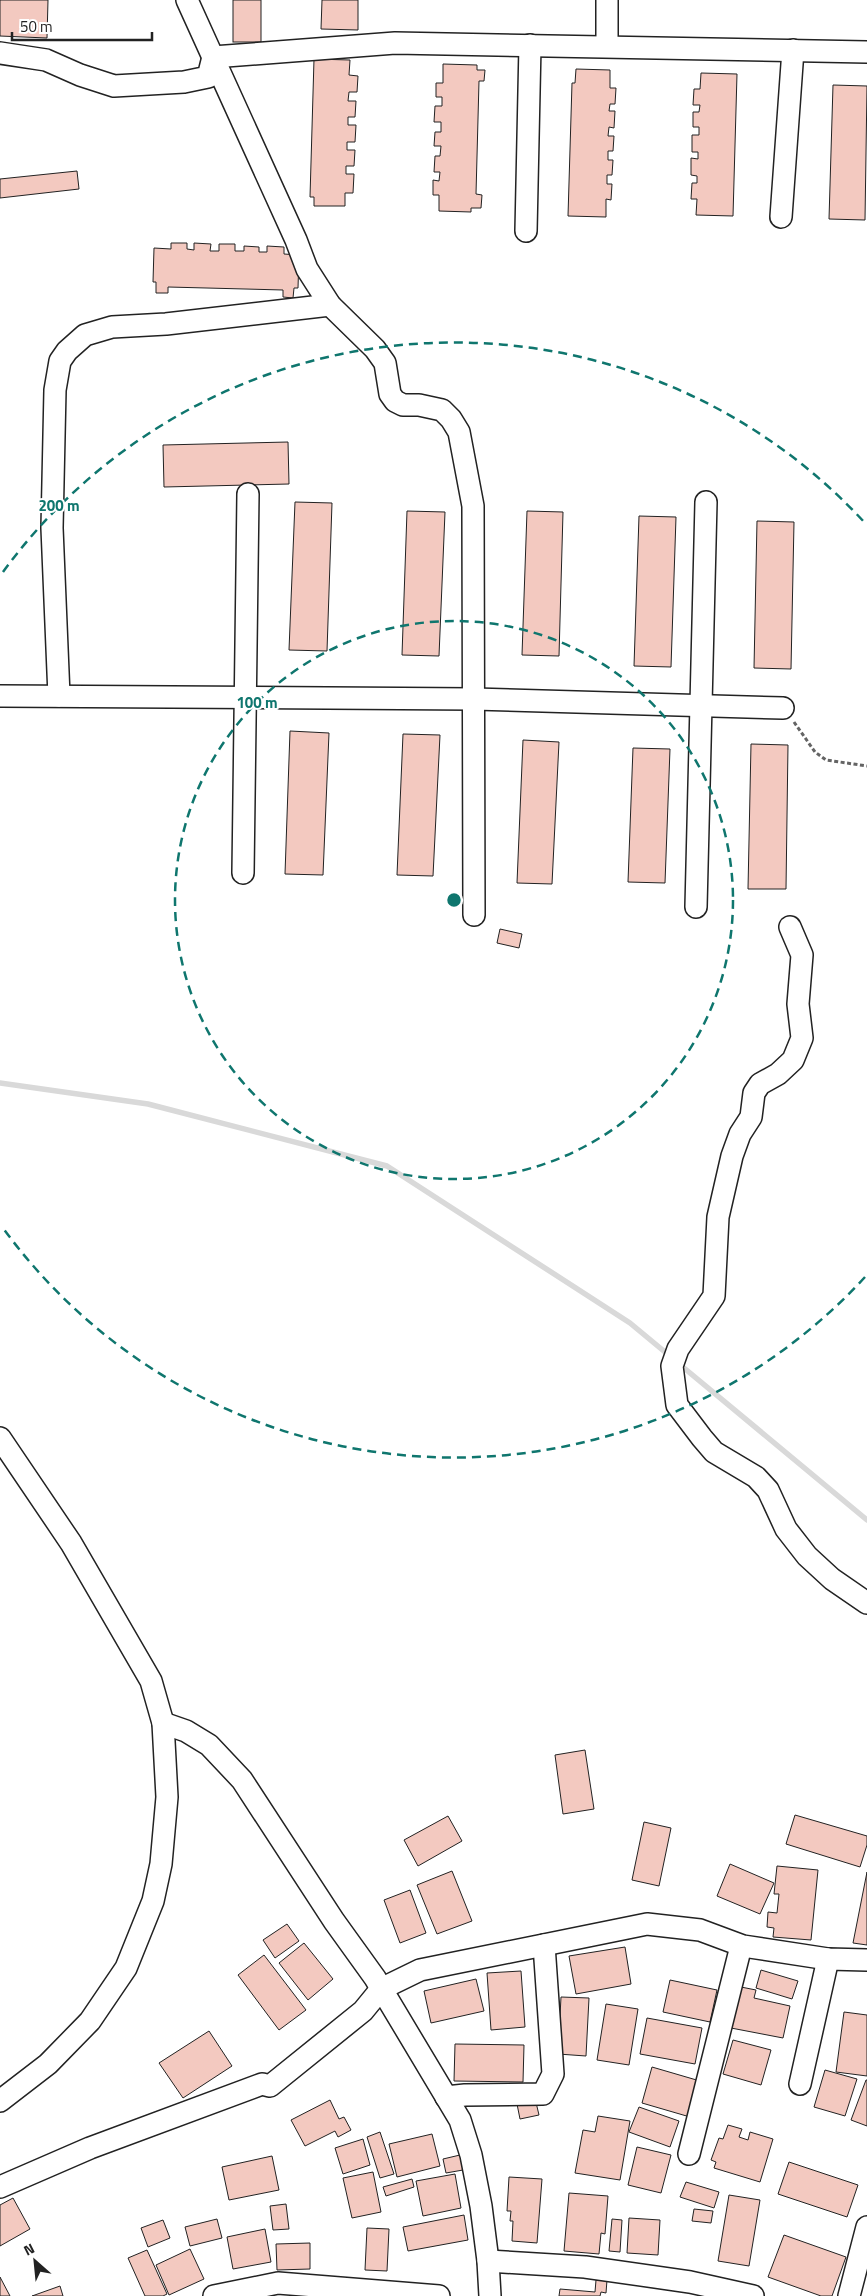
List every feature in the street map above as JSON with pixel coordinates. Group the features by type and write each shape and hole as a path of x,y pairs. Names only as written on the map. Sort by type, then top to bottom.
{"street":[{"path":"187,0 292,231 307,269 330,305 375,349 385,362 390,394 395,401 403,405 419,405 442,410 451,419 459,432 473,506 474,915"},
{"path":"607,0 607,46"},
{"path":"213,57 395,43 867,52"},
{"path":"526,231 530,45"},
{"path":"781,217 793,50"},
{"path":"0,53 46,60 80,75 114,86 184,82 208,77 213,57"},
{"path":"59,696 52,528 55,390 60,362 67,351 85,335 112,327 166,324 330,305"},
{"path":"243,873 248,494"},
{"path":"696,907 706,502"},
{"path":"0,696 474,699 783,708"},
{"path":"790,927 802,955 798,1004 802,1038 793,1060 778,1074 760,1084 754,1093 751,1117 740,1134 732,1156 718,1216 714,1296 678,1349 672,1366 678,1405 702,1438 714,1452 756,1477 768,1490 786,1529 807,1556 832,1579 867,1603"},
{"path":"0,1438 71,1543 150,1682 163,1734 167,1798 161,1864 153,1901 126,1968 90,2021 48,2064 0,2101"},
{"path":"163,1734 186,1731 209,1745 242,1780 381,1989 460,2120 481,2206 488,2260 490,2296"},
{"path":"0,2187 90,2148 262,2084 270,2086 363,2011 381,1989 420,1970 647,1924 700,1930 741,1946 828,1959 867,1960"},
{"path":"446,2098 466,2095 543,2094 553,2074 544,1945"},
{"path":"689,2154 741,1946"},
{"path":"800,2084 828,1959"},
{"path":"849,2296 867,2227"},
{"path":"488,2260 586,2267 691,2289 752,2296"},
{"path":"214,2296 278,2283 439,2296"}],"path":[{"path":"783,708 815,752 826,760 867,766"}],"building":[{"path":"0,0 48,0 47,38 0,36"},
{"path":"233,0 261,0 261,42 233,42"},
{"path":"322,0 358,0 358,30 321,29"},
{"path":"314,59 350,60 349,75 358,76 357,92 349,92 348,101 356,101 355,117 348,117 348,125 356,125 355,142 347,142 347,150 355,150 354,166 346,166 346,174 354,174 353,193 345,193 345,206 314,206 314,197 310,197"},
{"path":"443,64 477,65 477,70 485,70 484,81 479,81 476,194 482,195 481,208 471,208 471,212 439,211 439,195 433,195 433,180 439,181 440,172 434,172 435,156 440,156 441,146 434,146 435,132 441,132 441,122 434,122 435,106 442,106 442,97 436,97 436,83 443,83"},
{"path":"576,69 610,70 610,88 616,88 615,104 610,104 609,111 615,111 614,128 609,127 608,136 614,136 613,151 608,151 608,160 613,160 612,175 607,175 607,184 612,184 611,200 606,199 606,217 568,216 572,83 575,83"},
{"path":"701,73 737,74 733,216 696,215 697,199 691,199 692,183 697,183 697,176 691,175 691,158 698,159 698,152 692,152 692,135 699,135 699,127 693,127 693,112 699,112 700,105 693,105 694,89 700,89"},
{"path":"833,85 867,86 865,220 829,219"},
{"path":"77,171 79,189 0,198 0,179"},
{"path":"171,243 187,243 187,249 194,250 194,243 211,244 210,251 219,251 219,244 235,244 235,251 244,251 244,246 259,247 259,252 267,252 267,246 284,247 284,254 299,255 298,288 294,288 293,298 283,297 283,290 168,287 168,293 156,293 156,282 153,282 154,248 171,249"},
{"path":"288,442 289,484 164,487 163,445"},
{"path":"295,502 332,503 327,651 289,650"},
{"path":"407,511 445,512 439,656 402,655"},
{"path":"527,511 563,512 559,656 522,655"},
{"path":"639,516 676,517 671,667 634,666"},
{"path":"757,521 794,522 791,669 754,668"},
{"path":"290,731 329,733 323,875 285,874"},
{"path":"403,734 440,735 433,876 397,875"},
{"path":"523,740 559,742 552,884 517,883"},
{"path":"751,744 788,745 786,889 748,889"},
{"path":"633,748 670,749 665,883 628,882"},
{"path":"500,929 522,934 519,948 497,943"},
{"path":"585,1750 594,1809 563,1814 555,1755"},
{"path":"795,1815 867,1836 867,1845 860,1867 786,1844"},
{"path":"448,1816 462,1841 418,1866 404,1840"},
{"path":"644,1822 671,1828 659,1886 632,1880"},
{"path":"730,1864 774,1883 760,1914 717,1896"},
{"path":"777,1866 818,1870 811,1940 773,1937 774,1928 767,1927 768,1912 777,1913 779,1894 774,1894"},
{"path":"452,1871 472,1921 437,1934 417,1885"},
{"path":"867,1872 867,1945 853,1943"},
{"path":"410,1890 426,1933 400,1943 384,1900"},
{"path":"287,1924 299,1941 275,1958 263,1940"},
{"path":"304,1943 333,1979 308,2000 279,1963"},
{"path":"625,1947 631,1984 576,1994 569,1956"},
{"path":"264,1955 306,2010 279,2030 238,1975"},
{"path":"761,1970 798,1981 792,1999 756,1988"},
{"path":"521,1971 525,2027 491,2030 487,1973"},
{"path":"476,1979 484,2011 431,2023 424,1991"},
{"path":"670,1980 717,1990 710,2022 663,2012"},
{"path":"741,1987 756,1990 754,1998 790,2006 783,2038 731,2028"},
{"path":"561,1997 589,1998 586,2056 558,2054"},
{"path":"606,2004 638,2009 629,2065 597,2060"},
{"path":"844,2012 867,2015 867,2076 836,2072"},
{"path":"647,2018 702,2028 695,2064 640,2054"},
{"path":"209,2031 232,2066 183,2098 159,2063"},
{"path":"733,2040 771,2050 761,2085 723,2074"},
{"path":"455,2044 524,2045 523,2082 454,2081"},
{"path":"652,2067 700,2081 690,2117 642,2103"},
{"path":"825,2070 857,2079 845,2116 814,2107"},
{"path":"867,2080 867,2126 851,2120"},
{"path":"534,2094 539,2115 520,2119 516,2099"},
{"path":"330,2100 339,2119 344,2117 351,2130 338,2137 335,2131 305,2146 291,2120"},
{"path":"639,2107 679,2121 670,2147 629,2132"},
{"path":"598,2116 630,2121 620,2180 575,2173 583,2130 595,2132"},
{"path":"728,2125 742,2129 739,2137 748,2140 750,2132 773,2139 760,2182 714,2168 716,2162 711,2160 719,2138 723,2139"},
{"path":"380,2132 394,2174 380,2178 367,2137"},
{"path":"432,2134 440,2166 397,2177 389,2144"},
{"path":"363,2139 370,2165 343,2174 335,2148"},
{"path":"637,2147 671,2155 661,2193 628,2185"},
{"path":"460,2155 463,2170 446,2173 443,2159"},
{"path":"272,2156 279,2190 229,2200 222,2167"},
{"path":"789,2162 858,2185 847,2217 778,2194"},
{"path":"373,2172 381,2212 352,2218 343,2178"},
{"path":"455,2174 461,2208 423,2216 416,2181"},
{"path":"509,2177 542,2179 537,2243 512,2241 513,2221 510,2221 511,2211 507,2211"},
{"path":"412,2179 414,2187 386,2196 383,2187"},
{"path":"686,2182 719,2192 714,2208 680,2197"},
{"path":"569,2193 608,2196 605,2234 601,2233 599,2254 564,2251"},
{"path":"729,2195 760,2200 749,2266 718,2261"},
{"path":"13,2198 30,2229 0,2246 0,2205"},
{"path":"286,2204 289,2229 273,2230 270,2206"},
{"path":"694,2209 713,2211 711,2223 692,2221"},
{"path":"464,2215 468,2240 408,2251 403,2227"},
{"path":"629,2218 660,2220 658,2255 627,2253"},
{"path":"217,2219 222,2238 190,2246 185,2227"},
{"path":"612,2219 622,2220 620,2252 609,2251"},
{"path":"163,2220 170,2238 148,2247 141,2228"},
{"path":"367,2228 389,2229 387,2271 365,2270"},
{"path":"265,2229 271,2262 233,2269 227,2237"},
{"path":"784,2235 846,2257 832,2296 821,2296 768,2277"},
{"path":"310,2243 310,2269 277,2270 276,2244"},
{"path":"190,2249 204,2279 169,2295 156,2265"},
{"path":"147,2250 167,2294 163,2296 145,2296 128,2258"},
{"path":"0,2277 10,2296 0,2296"},
{"path":"596,2280 607,2280 606,2293 601,2292 600,2296 559,2296 560,2289 595,2292"},
{"path":"60,2286 63,2296 32,2296"}],"waterway":[{"path":"0,1083 148,1104 387,1166 630,1323 671,1357"},
{"path":"678,1363 867,1520"}]}
